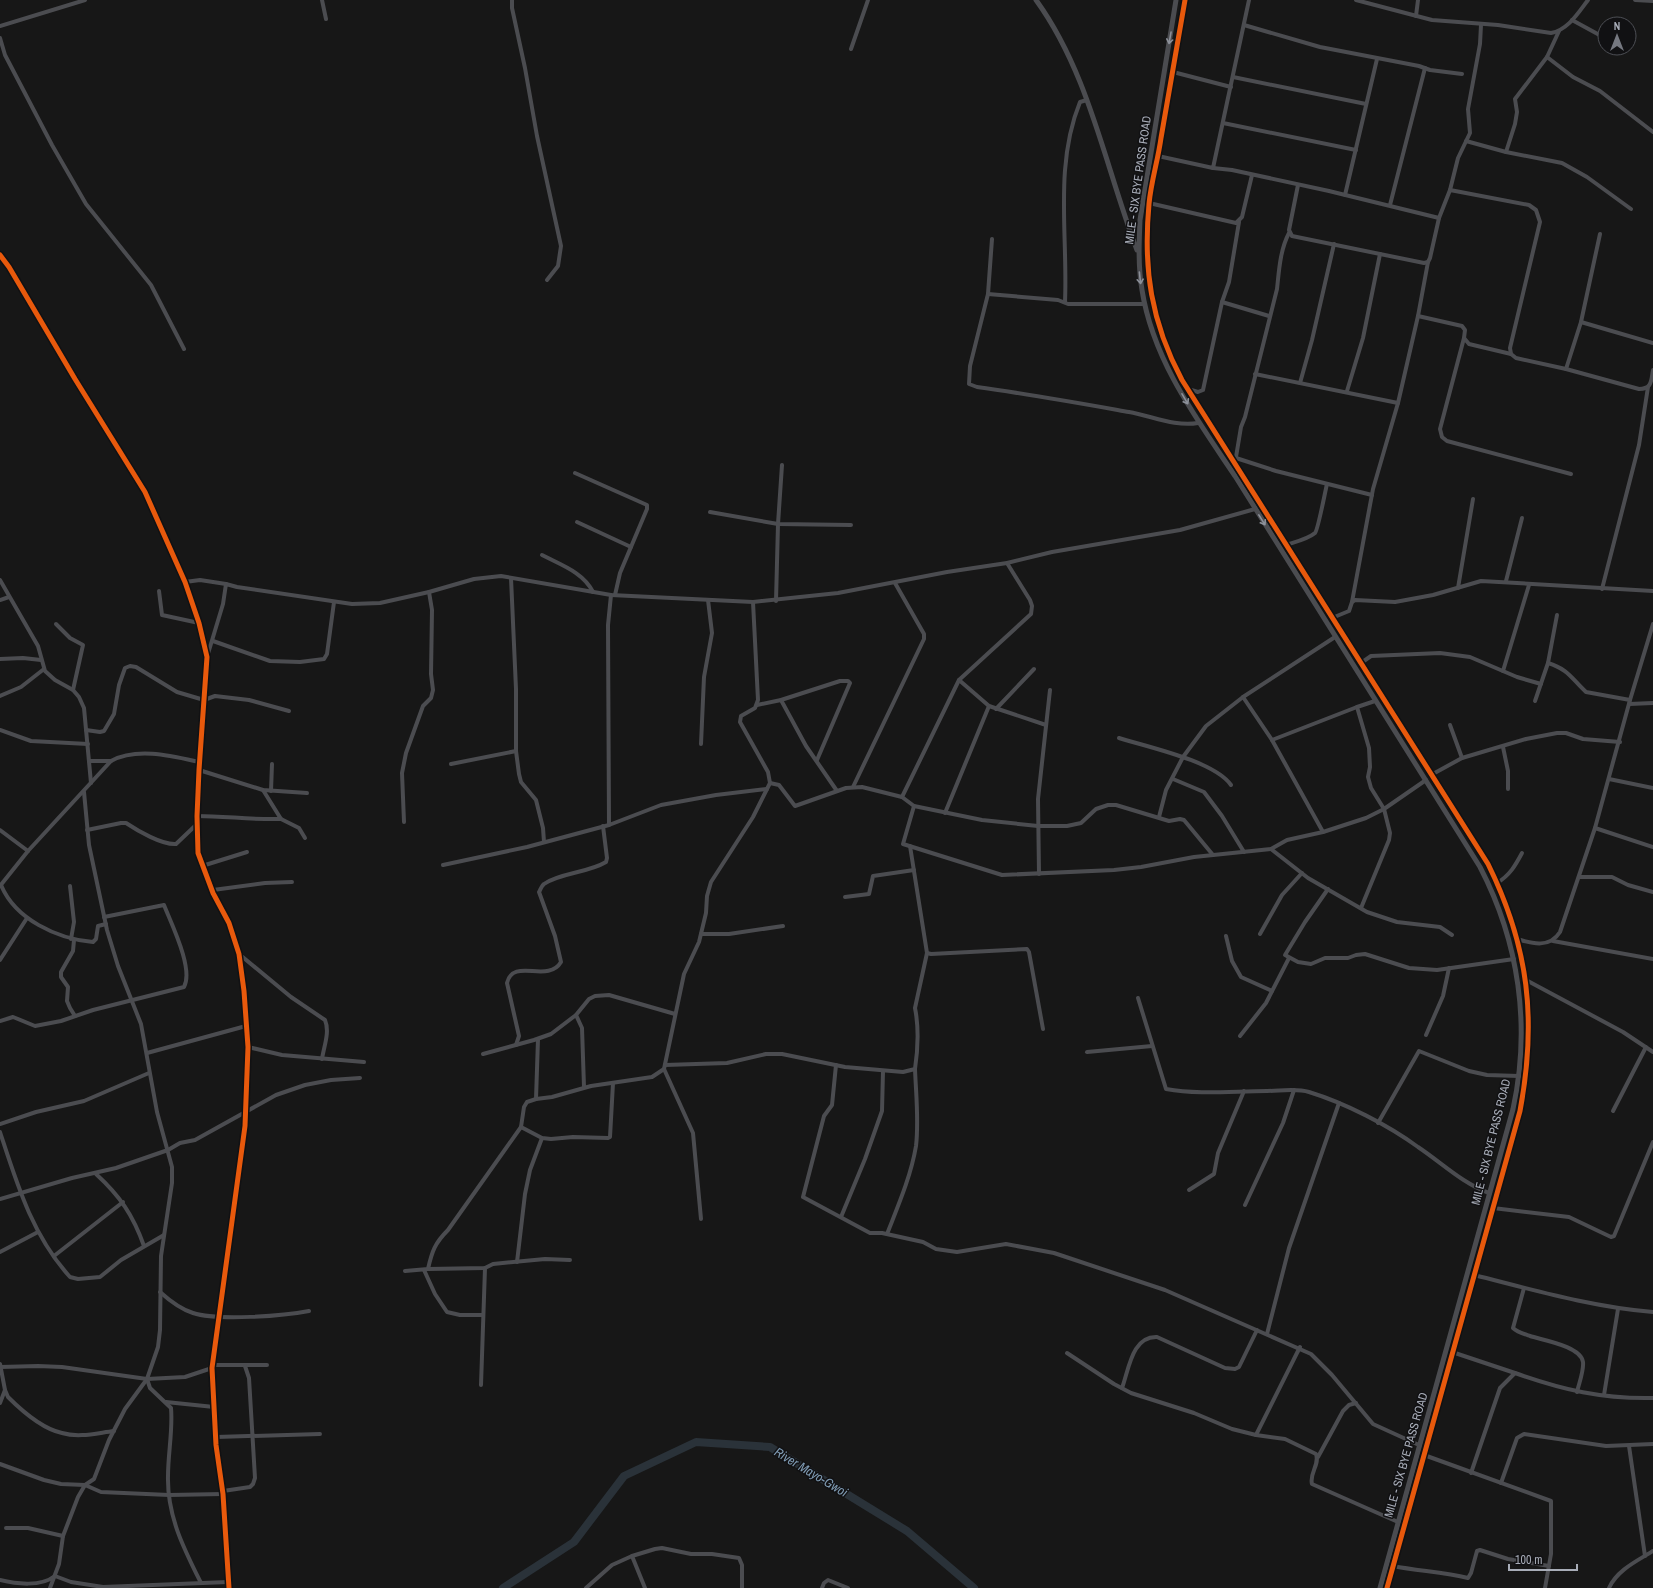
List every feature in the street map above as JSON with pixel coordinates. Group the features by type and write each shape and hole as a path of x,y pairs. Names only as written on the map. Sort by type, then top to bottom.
{"street":[{"path":"0,26 85,0"},
{"path":"322,0 326,19"},
{"path":"512,0 512,8 525,68 537,136 561,246 558,266 547,280"},
{"path":"851,49 868,0"},
{"path":"1036,0 1056,30 1074,66 1087,100 1138,252 1148,276"},
{"name":"MILE - SIX BYE PASS ROAD","path":"1176,0 1145,186 1138,252 1144,304 1161,355 1198,423 1255,509 1426,780 1488,882 1506,928 1520,990 1522,1022 1519,1076 1512,1109 1380,1588"},
{"path":"1185,0 1149,203 1148,276 1152,302 1167,349 1188,389 1235,461 1286,545 1476,844 1497,883 1517,939 1526,980 1529,1021 1524,1091 1520,1111 1387,1588"},
{"path":"1213,168 1249,0"},
{"path":"1356,0 1432,20 1551,32 1558,31"},
{"path":"1416,16 1418,0"},
{"path":"1506,152 1515,124 1517,112 1514,99 1547,57 1558,31 1572,20 1588,0"},
{"path":"1635,0 1653,1"},
{"path":"1572,20 1597,34"},
{"path":"1332,618 1349,611 1352,602 1372,496 1398,403 1418,316 1428,262 1439,218 1450,190 1458,158 1470,133 1468,109 1480,44 1481,24"},
{"path":"1244,25 1320,47 1448,73 1462,74"},
{"path":"0,38 9,62 52,145 86,204 151,285 184,349"},
{"path":"1547,57 1572,77 1600,91 1653,132"},
{"path":"1345,195 1377,58"},
{"path":"1390,205 1425,68"},
{"path":"1172,72 1231,87"},
{"path":"1233,77 1366,104"},
{"path":"1065,302 1066,268 1064,199 1066,159 1073,119 1080,102 1087,100"},
{"path":"1223,124 1356,150"},
{"path":"1466,141 1506,152 1562,163 1587,177 1631,208"},
{"path":"1158,156 1345,195 1439,218"},
{"path":"1188,389 1198,392 1203,390 1222,302 1229,282 1239,222 1242,217 1252,175"},
{"path":"1235,461 1255,374 1277,289 1279,269 1285,240 1289,233 1298,185"},
{"path":"1450,190 1529,205 1539,215 1540,222 1538,234 1510,348 1511,354"},
{"path":"1149,203 1231,222 1239,222"},
{"path":"1289,233 1292,236 1424,263 1428,262"},
{"path":"1566,369 1581,322 1600,234"},
{"path":"992,240 988,294 970,366 968,380 971,386 1044,396 1130,412 1176,423 1189,425 1198,423"},
{"path":"1300,383 1314,332 1334,244"},
{"path":"1347,391 1363,338 1380,254"},
{"path":"0,255 9,267 75,379 145,492 186,582 199,623 207,657"},
{"path":"988,294 1065,302 1068,304 1144,304"},
{"path":"1222,302 1270,316"},
{"path":"1418,316 1462,326 1465,330 1440,430 1442,437 1447,442 1571,474"},
{"path":"1581,322 1653,343"},
{"path":"1464,338 1469,344 1511,354 1516,358 1566,369 1638,389 1648,387"},
{"path":"1602,589 1639,445 1648,387 1651,384 1653,370"},
{"path":"1255,374 1347,391 1398,403"},
{"path":"1235,461 1372,496"},
{"path":"776,601 778,524 782,465"},
{"path":"575,472 647,505 613,595 608,626 609,824"},
{"path":"1286,545 1315,532 1318,528 1320,509 1327,484"},
{"path":"1458,588 1473,499"},
{"path":"186,582 200,580 352,604 380,603 429,592 474,579 501,576 613,595 753,602 776,601 838,593 895,583 947,572 1007,563 1052,552 1180,530 1255,509"},
{"path":"710,512 778,524 851,525"},
{"path":"1506,581 1522,518"},
{"path":"577,522 631,546"},
{"path":"542,556 579,575 588,582 593,592"},
{"path":"902,797 960,680 1031,614 1032,606 1030,600 1007,563"},
{"path":"511,578 516,689 516,751 520,778 536,800 543,828 544,842"},
{"path":"0,580 38,646 44,669 55,680 73,690 79,697 84,708 91,784"},
{"path":"1352,602 1355,600 1395,602 1433,595 1481,581 1506,581 1529,585 1653,591"},
{"path":"853,787 924,639 924,634 895,583"},
{"path":"226,584 213,641 207,657 199,762 197,824 198,853 202,866 229,923 239,954 248,1047 246,1111 218,1316 213,1367 216,1437 223,1492 229,1588"},
{"path":"1503,671 1529,585"},
{"path":"159,591 162,615 199,623"},
{"path":"404,822 402,773 406,753 422,706 431,698 433,690 431,674 432,610 429,592"},
{"path":"0,600 9,598"},
{"path":"701,744 704,677 712,633 708,600"},
{"path":"213,641 270,661 300,662 324,659 327,654 334,602"},
{"path":"753,602 757,705"},
{"path":"1316,606 1322,602"},
{"path":"1535,700 1548,663 1557,615"},
{"path":"56,624 70,638 83,645 73,690"},
{"path":"1553,941 1560,932 1595,828 1620,742 1629,702 1653,624"},
{"path":"1159,817 1166,790 1183,757 1206,726 1243,696 1335,637"},
{"path":"1361,663 1371,656 1440,653 1470,657 1503,671 1541,684"},
{"path":"0,659 23,658 41,660"},
{"path":"1548,663 1562,667 1586,692 1629,702 1653,703"},
{"path":"86,730 100,732 104,731 114,714 120,678 125,668 130,666 136,667 177,692 204,700 215,696 242,699 289,711"},
{"path":"0,696 21,687 44,669"},
{"path":"996,709 1034,669"},
{"path":"701,1219 693,1133 665,1067 674,1014 684,974 699,942 711,882 753,817 770,783 768,772 740,722 741,716 757,705 781,700 840,681 846,680 850,682 817,760"},
{"path":"960,680 989,706 1046,725"},
{"path":"1039,874 1038,799 1050,690"},
{"path":"1243,696 1272,740 1322,832"},
{"path":"781,700 806,746 837,791"},
{"path":"1272,740 1375,701"},
{"path":"945,813 989,706"},
{"path":"1357,707 1369,748 1370,767 1368,777 1371,788 1384,809 1390,833 1389,840 1361,908"},
{"path":"1450,725 1462,758"},
{"path":"0,730 31,740 88,744"},
{"path":"1431,775 1462,758 1526,739 1566,733 1583,739 1620,742"},
{"path":"1118,738 1183,757 1216,771 1224,776 1231,785"},
{"path":"1503,747 1508,771 1508,789"},
{"path":"451,764 516,751"},
{"path":"106,924 98,926 96,939 93,942 73,939 27,918 12,905 0,886 28,851 111,761 119,756 130,754 168,755 199,762"},
{"path":"89,761 111,761"},
{"path":"271,791 272,764"},
{"path":"199,770 263,790 307,793"},
{"path":"1173,779 1204,792 1222,816 1244,852"},
{"path":"1609,779 1653,788"},
{"path":"914,806 903,844 995,873 1039,874 1134,868 1213,855 1271,849 1288,840 1322,832 1366,818 1384,809 1426,780"},
{"path":"770,783 779,785 795,806 837,791 853,787 862,787 902,797 914,806 945,813 982,820 1038,826 1076,825 1096,810 1108,805 1116,805 1169,821 1180,819 1184,820 1213,855"},
{"path":"443,865 544,842 603,826 661,805 716,795 767,789"},
{"path":"263,790 281,818 299,828 305,838"},
{"path":"50,1588 55,1576 63,1536 78,1497 85,1485 94,1479 114,1431 134,1395 147,1379 158,1347 164,1235 171,1200 172,1183 172,1167 157,1112 141,1024 118,966 104,917 87,830 84,792"},
{"path":"197,816 213,816 223,818 281,818"},
{"path":"87,830 126,823 171,845 176,844 197,824"},
{"path":"516,1045 519,1036 506,983 508,975 512,972 520,971 553,971 561,962 555,936 539,892 541,886 549,881 598,867 606,862 607,858 603,826"},
{"path":"1595,828 1653,847"},
{"path":"0,830 28,851"},
{"path":"887,1234 906,1183 916,1147 916,1008 927,953 910,846"},
{"path":"1271,849 1302,873 1380,918 1417,926 1440,927 1452,935"},
{"path":"202,866 247,852"},
{"path":"1497,883 1508,877 1522,853"},
{"path":"845,897 870,894 873,876 914,870"},
{"path":"1260,934 1282,895 1302,873"},
{"path":"1579,877 1612,877 1628,885 1653,892"},
{"path":"213,890 251,884 292,882"},
{"path":"70,886 74,922 73,952 61,972 61,977 68,987 67,1001 75,1016"},
{"path":"1328,889 1305,922 1285,955 1289,958 1298,962 1311,964 1325,958 1348,958 1365,954 1409,968 1437,970 1514,959"},
{"path":"0,1021 13,1017 35,1026 184,987 186,982 186,967 181,946 164,905 104,917"},
{"path":"0,960 27,918"},
{"path":"701,934 729,934 784,926"},
{"path":"1226,936 1232,961 1241,977 1272,991"},
{"path":"1517,939 1538,944 1553,941 1653,959"},
{"path":"927,953 1027,949 1029,952 1043,1029"},
{"path":"239,954 291,997 325,1020 327,1026 327,1036 322,1059"},
{"path":"1240,1036 1266,1003 1289,958"},
{"path":"1426,1035 1443,996 1449,968"},
{"path":"1526,980 1623,1032 1653,1052"},
{"path":"483,1054 551,1034 576,1015 589,999 595,996 609,995 674,1014"},
{"path":"1138,998 1166,1089 1186,1092 1294,1090 1308,1092 1338,1103 1378,1123 1417,1146 1474,1188 1489,1193"},
{"path":"576,1015 582,1028 584,1087"},
{"path":"147,1053 246,1026"},
{"path":"536,1099 538,1039"},
{"path":"1087,1052 1152,1046"},
{"path":"248,1047 282,1055 364,1062"},
{"path":"1614,1111 1646,1047"},
{"path":"1378,1123 1419,1051 1469,1072 1487,1075 1519,1076"},
{"path":"483,1315 460,1315 447,1312 434,1294 426,1270 437,1242 448,1230 521,1126 524,1107 527,1102 552,1097 584,1087 652,1078 665,1067 727,1063 766,1054 782,1054 836,1065 883,1071 903,1072 915,1069"},
{"path":"836,1065 832,1105 824,1116 804,1197 870,1232 887,1234 922,1242 936,1249 957,1252 1006,1244 1054,1253 1165,1290 1300,1347 1311,1354 1373,1424 1419,1445"},
{"path":"841,1217 865,1159 882,1111 883,1071"},
{"path":"0,1124 36,1112 84,1101 150,1073"},
{"path":"0,1199 72,1178 96,1174 168,1150 180,1143 195,1140 276,1095 305,1085 331,1080 360,1078"},
{"path":"521,1126 542,1138 608,1138 610,1137 613,1083"},
{"path":"1245,1205 1283,1123 1294,1090"},
{"path":"1189,1190 1214,1174 1218,1152 1244,1091"},
{"path":"1267,1334 1289,1248 1338,1103"},
{"path":"0,1132 20,1194 38,1232 54,1256 73,1279 97,1278 103,1276 121,1260 164,1235"},
{"path":"517,1262 526,1188 530,1170 542,1138"},
{"path":"1493,1208 1569,1217 1612,1237 1614,1236 1653,1142"},
{"path":"96,1174 118,1195 123,1202 133,1218 144,1246"},
{"path":"54,1256 123,1202"},
{"path":"0,1252 38,1232"},
{"path":"405,1271 485,1268 492,1264 545,1259 570,1260"},
{"path":"481,1385 485,1268"},
{"path":"1474,1275 1586,1304 1618,1310 1653,1312"},
{"path":"1524,1288 1513,1328 1569,1348 1579,1354 1583,1364 1578,1392"},
{"path":"160,1292 170,1301 187,1311 205,1316 292,1314 310,1311"},
{"path":"1604,1395 1618,1310"},
{"path":"1122,1388 1136,1347 1142,1340 1149,1337 1157,1337 1226,1368 1235,1369 1239,1367 1257,1330"},
{"path":"1256,1436 1300,1347"},
{"path":"1067,1352 1122,1388 1194,1413 1232,1429 1256,1436 1286,1439 1318,1456"},
{"path":"1452,1352 1556,1387 1578,1392 1630,1398 1653,1398"},
{"path":"114,1431 80,1435 62,1433 48,1428 14,1402 5,1390 0,1366 62,1367 147,1379 186,1377 213,1367 268,1365"},
{"path":"0,1464 44,1480 85,1485 101,1492 169,1495 223,1492 245,1488 254,1484 255,1478 249,1378 244,1366"},
{"path":"1471,1473 1500,1388 1515,1373"},
{"path":"147,1379 150,1388 171,1408 172,1415 168,1477 170,1507 178,1536 201,1583"},
{"path":"0,1403 5,1390"},
{"path":"165,1402 214,1407"},
{"path":"1356,1403 1349,1405 1343,1411 1318,1456 1312,1478 1312,1484 1398,1522"},
{"path":"216,1437 320,1434"},
{"path":"1501,1482 1517,1438 1524,1434 1593,1445 1629,1446 1653,1444"},
{"path":"1629,1446 1645,1556"},
{"path":"1424,1456 1501,1482 1549,1500 1552,1503 1549,1566 1545,1588"},
{"path":"6,1528 28,1528 63,1536"},
{"path":"1395,1533 1401,1535"},
{"path":"586,1588 612,1565 632,1556 662,1548 691,1554 712,1554 739,1558 742,1565 742,1588"},
{"path":"1393,1566 1423,1572 1452,1574 1468,1578 1471,1573 1477,1551 1480,1550 1508,1559 1549,1566"},
{"path":"1608,1588 1614,1578 1653,1551"},
{"path":"632,1556 645,1588"},
{"path":"55,1576 71,1582 103,1587 228,1582"},
{"path":"0,1580 34,1583 51,1579 55,1576"},
{"path":"822,1588 824,1583 828,1580 848,1588"}],"waterway":[{"name":"River Mayo-Gwoi","path":"503,1588 574,1542 624,1476 696,1442 770,1447 907,1531 974,1588"}],"cycle path":[{"path":"1185,0 1160,146 1151,188 1147,228 1147,251 1152,295 1156,316 1163,337 1182,380 1488,864 1513,925 1521,955 1526,984 1528,1046 1520,1111 1387,1588"},
{"path":"0,255 9,267 75,379 145,492 185,582 199,623 207,657 199,770 197,816 198,853 213,893 229,923 239,954 244,991 248,1047 245,1126 212,1368 216,1445 223,1494 229,1588"}]}
